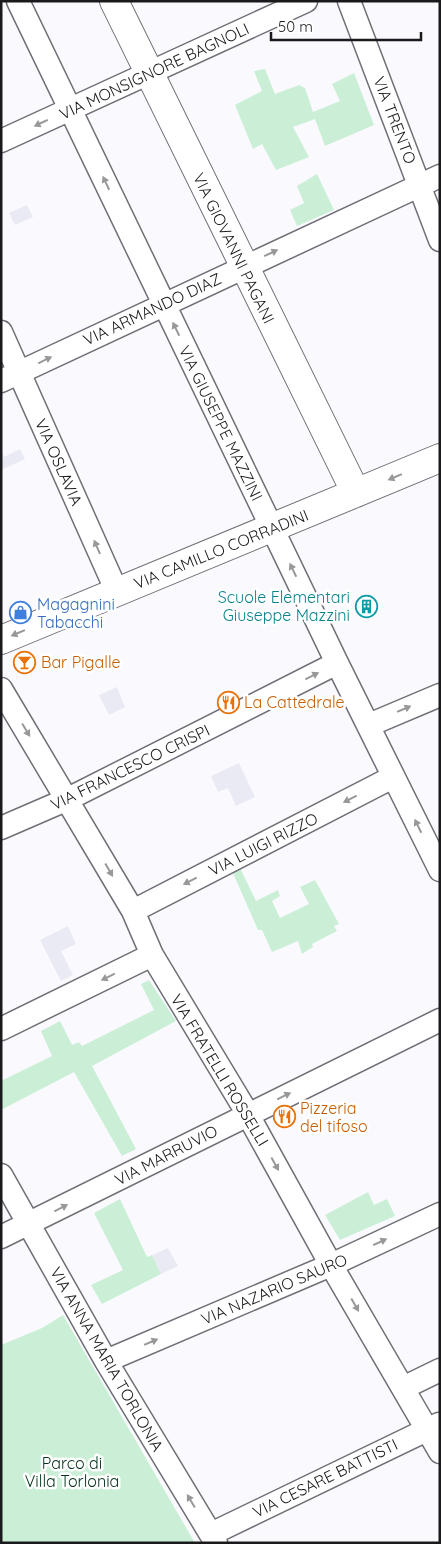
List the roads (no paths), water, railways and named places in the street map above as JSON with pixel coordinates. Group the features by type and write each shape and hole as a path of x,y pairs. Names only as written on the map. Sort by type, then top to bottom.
{"street":[{"name":"VIA GIUSEPPE MAZZINI","path":"18,1 337,663 440,870"},
{"name":"VIA GIOVANNI PAGANI","path":"114,1 356,494"},
{"name":"VIA MONSIGNORE BAGNOLI","path":"1,142 306,1"},
{"name":"VIA TRENTO","path":"349,1 430,180 440,240"},
{"name":"VIA ARMANDO DIAZ","path":"10,377 164,303 430,180"},
{"name":"VIA OSLAVIA","path":"1,332 10,377 117,592"},
{"name":"VIA CAMILLO CORRADINI","path":"1,640 440,458"},
{"name":"VIA FRANCESCO CRISPI","path":"1,828 68,799 337,663"},
{"name":"VIA FRATELLI ROSSELLI","path":"1,689 133,911 152,955 247,1114 331,1265 403,1388 433,1426 440,1452"},
{"path":"369,725 440,695"},
{"name":"VIA LUIGI RIZZO","path":"133,911 393,776"},
{"path":"1,1029 152,955"},
{"name":"VIA MARRUVIO","path":"1,1237 440,1020"},
{"name":"VIA ANNA MARIA TORLONIA","path":"1,1175 106,1361 214,1538"},
{"name":"VIA NAZARIO SAURO","path":"106,1361 331,1265 440,1214"},
{"path":"403,1388 440,1370"},
{"name":"VIA CESARE BATTISTI","path":"214,1538 433,1426"}],"place":[{"name":"Scuole Elementari Giuseppe Mazzini","path":"366,606"},
{"name":"Magagnini Tabacchi","path":"21,613"},
{"name":"Bar Pigalle","path":"25,662"},
{"name":"La Cattedrale","path":"228,702"},
{"name":"Pizzeria del tifoso","path":"284,1117"}],"park label":[{"name":"Parco di Villa Torlonia","path":"72,1472"}]}
